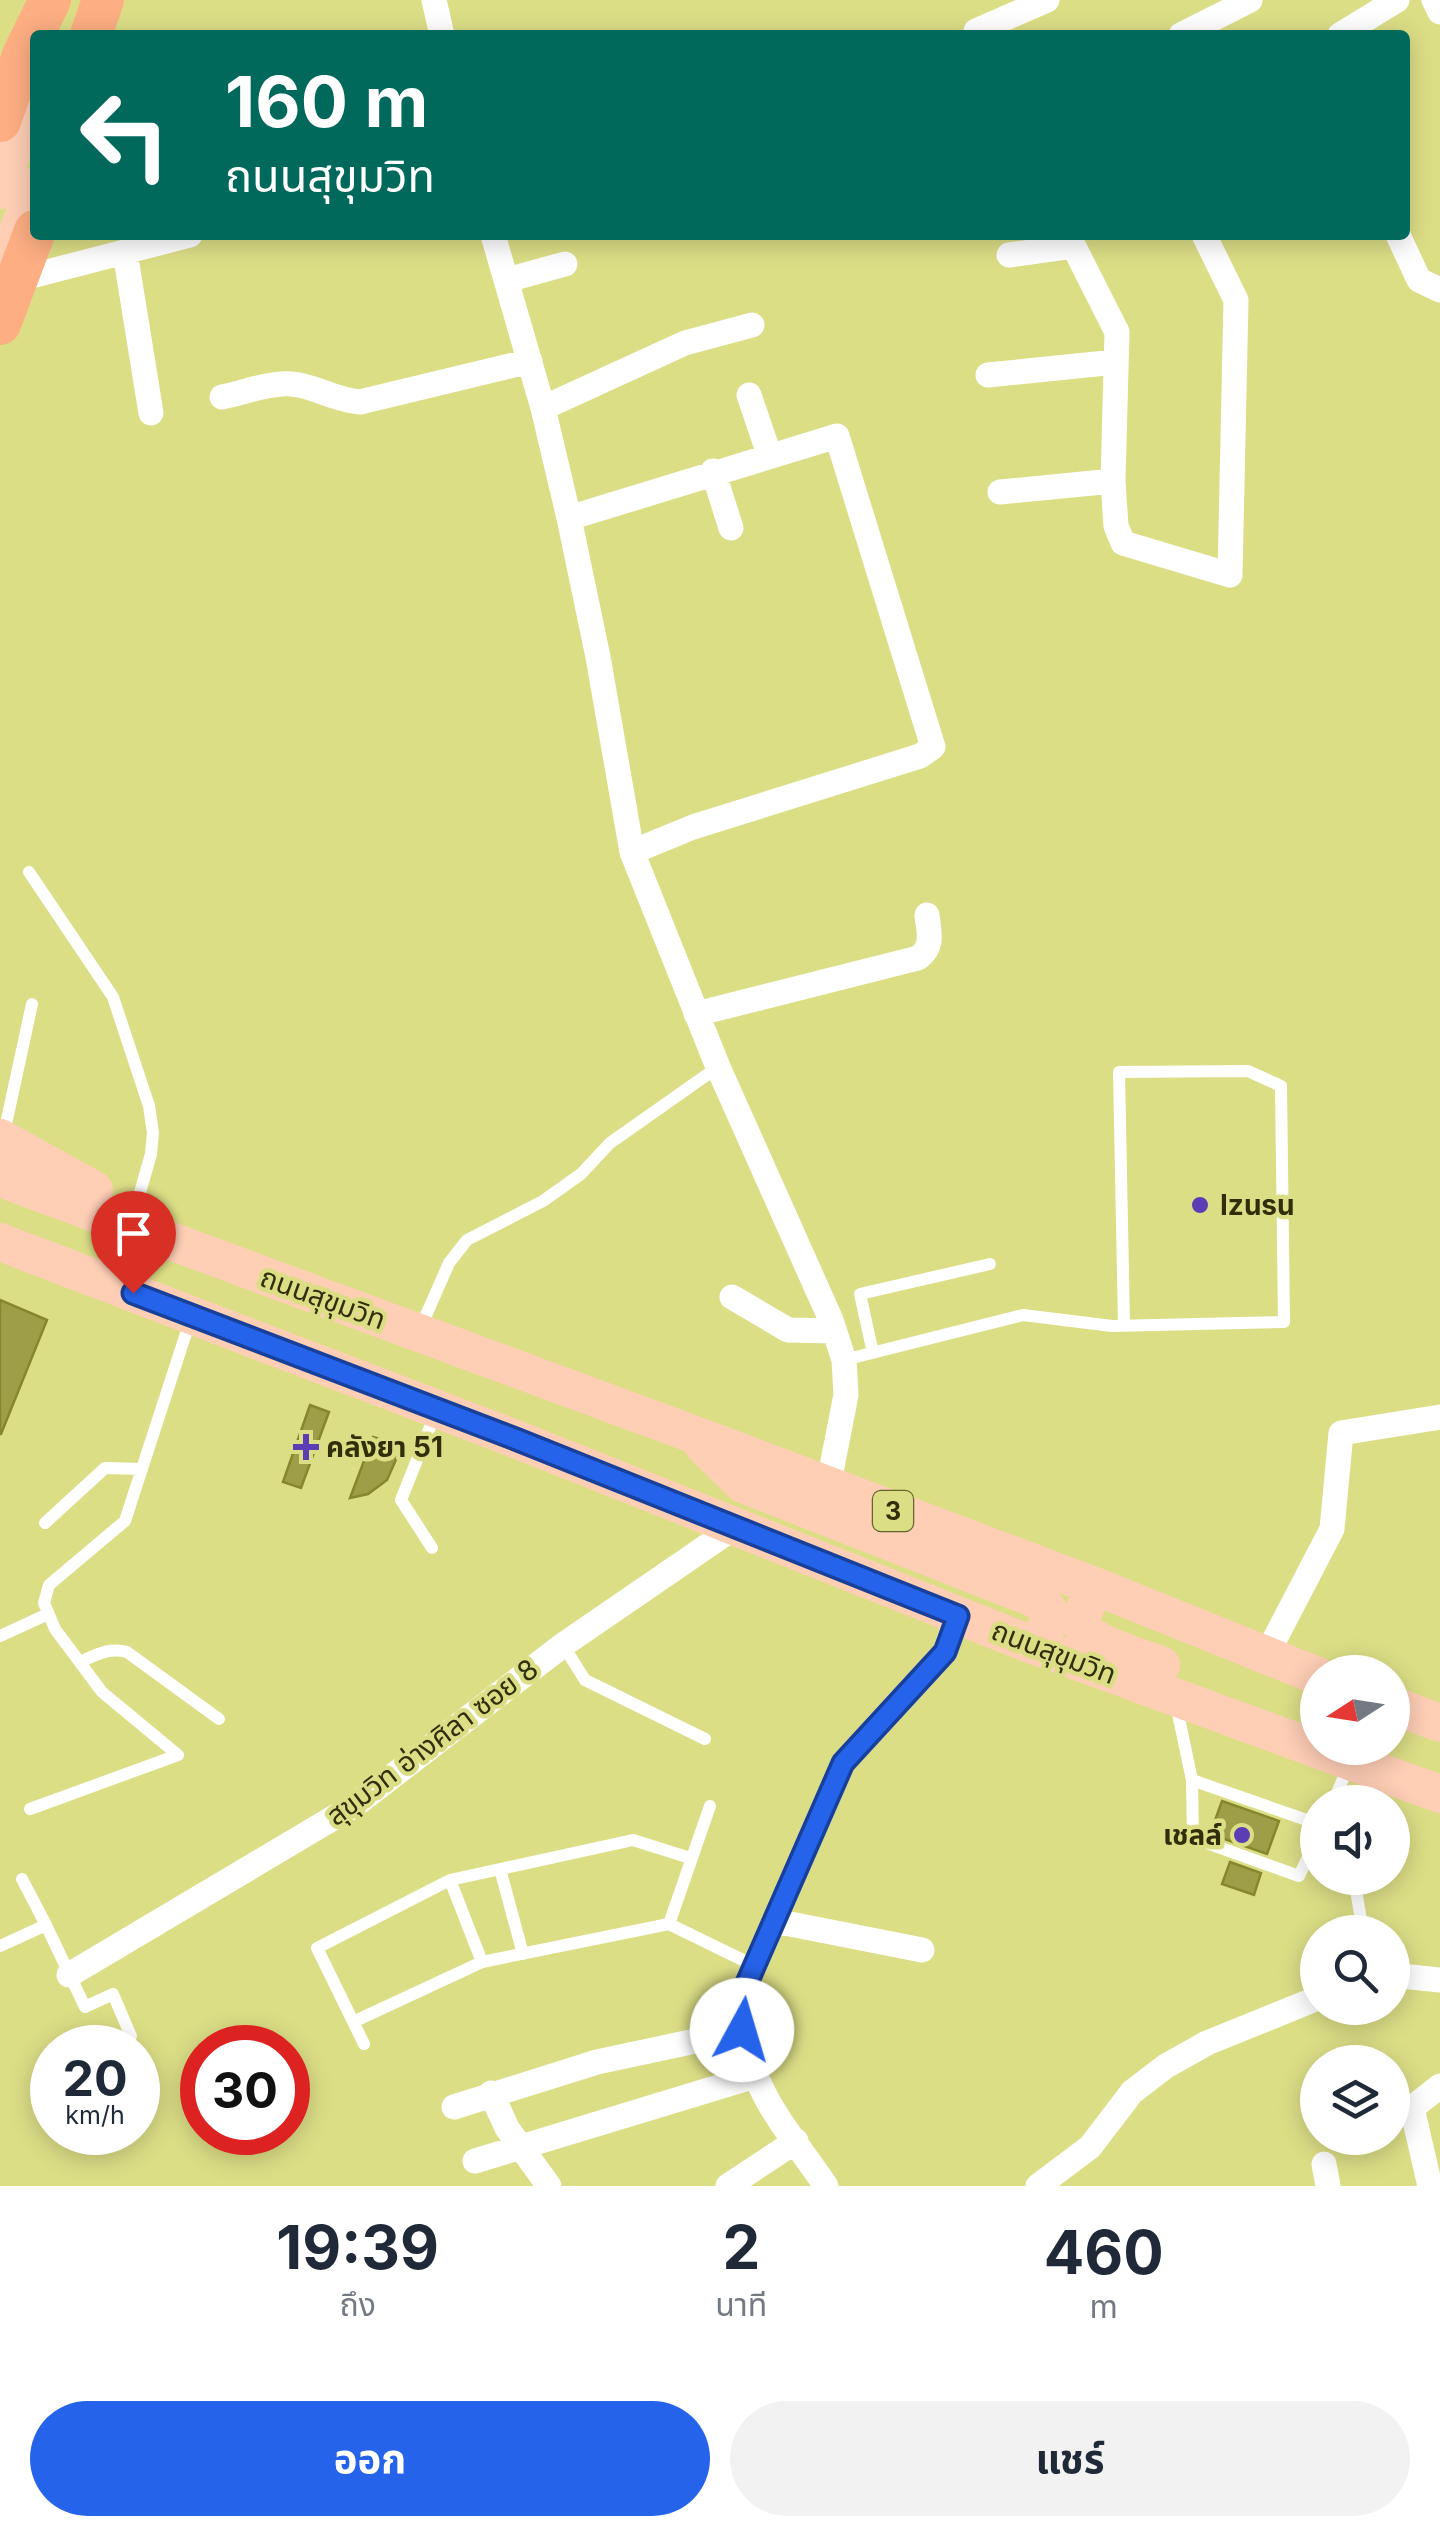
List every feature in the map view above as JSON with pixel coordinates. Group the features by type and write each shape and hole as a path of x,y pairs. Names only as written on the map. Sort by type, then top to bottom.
{"highway":[{"path":"35,30 50,0"},
{"path":"93,30 103,0"},
{"path":"0,122 30,41"},
{"path":"0,324 8,280 30,240"}],"main road":[{"path":"52,30 61,0"},
{"path":"0,190 30,97"},
{"path":"8,280 30,203"},
{"path":"1,1139 60,1174 326,1300"},
{"name":"ถนนสุขุมวิท","path":"0,1178 690,1432 1300,1669"},
{"name":"ถนนสุขุมวิท","path":"0,1242 1036,1646 1175,1697 1300,1735"},
{"path":"690,1432 743,1484 1041,1602 1049,1611 1048,1623 1036,1646"},
{"path":"1096,1587 1082,1620 1083,1630 1092,1639 1300,1718"},
{"path":"1410,1712 1440,1723"},
{"name":"ถนนสุขุมวิท","path":"1408,1765 1438,1793"}],"street":[{"path":"434,0 441,30"},
{"path":"979,30 1017,6 1047,0"},
{"path":"1191,30 1250,0"},
{"path":"1348,30 1397,0"},
{"path":"1434,0 1440,12"},
{"path":"8,280 171,240"},
{"path":"495,240 543,408 569,518 632,852 718,1068 844,1360 846,1396 828,1487"},
{"path":"1009,255 1071,240 1116,332 1113,481 1116,526 1123,542 1230,575 1236,300 1206,240"},
{"path":"1400,240 1420,280 1440,290"},
{"path":"124,252 152,413"},
{"path":"508,280 564,264"},
{"path":"543,408 684,343 752,325"},
{"path":"222,397 288,383 339,401 360,402 530,362"},
{"path":"988,375 1116,362"},
{"path":"749,395 769,454"},
{"path":"569,518 838,436 933,747 920,756 693,827 632,852"},
{"path":"713,471 731,528"},
{"path":"1000,492 1113,481"},
{"path":"696,1014 918,958 930,944 927,915"},
{"path":"732,1297 788,1330 834,1331"},
{"path":"1266,1656 1332,1529 1341,1432 1440,1417"},
{"name":"สุขุมวิท อ่างศิลา ซอย 8","path":"69,1975 355,1805 562,1645 735,1528"},
{"path":"826,2186 763,2097 742,2030 743,1992 843,1763 945,1652 958,1616"},
{"path":"776,1920 922,1950"},
{"path":"1410,1977 1440,1980"},
{"path":"1038,2186 1090,2147 1132,2092 1166,2066 1207,2043 1300,2005"},
{"path":"454,2107 597,2062 742,2030"},
{"path":"474,2161 755,2076"},
{"path":"1430,2186 1412,2108 1440,2086"},
{"path":"491,2093 507,2128 550,2186"},
{"path":"728,2186 796,2141"}],"lane":[{"path":"29,872 113,997 149,1106 151,1154 134,1210"},
{"path":"1,1139 32,1004"},
{"path":"418,1334 449,1263 467,1240 543,1200 581,1174 610,1143 718,1068"},
{"path":"844,1360 1023,1316 1124,1325 1284,1322 1281,1086 1248,1071 1118,1072 1124,1325"},
{"path":"874,1353 860,1294 990,1264"},
{"path":"30,1809 178,1755 102,1692 55,1629 44,1603 49,1585 125,1521 192,1315"},
{"path":"432,1548 400,1500 438,1410"},
{"path":"45,1523 104,1468 142,1469"},
{"path":"0,1636 48,1614"},
{"path":"562,1645 586,1680 705,1739"},
{"path":"80,1662 116,1649 127,1652 220,1719"},
{"path":"1175,1697 1192,1780 1193,1838 1298,1876 1300,1872"},
{"path":"1192,1780 1300,1818"},
{"path":"669,1924 710,1806"},
{"path":"364,2044 317,1948 450,1880 633,1840 690,1858"},
{"path":"500,1870 522,1954"},
{"path":"22,1879 85,2007 112,1994 126,2025"},
{"path":"450,1880 482,1962"},
{"path":"353,2022 482,1962 669,1924 754,1966"},
{"path":"0,1946 46,1925"}],"building":[{"path":"0,1300 47,1320 1,1434 0,1434"},
{"name":"คลังยา 51","path":"310,1405 329,1412 301,1488 283,1482"},
{"path":"373,1437 402,1446 387,1480 368,1494 350,1498"},
{"path":"1222,1801 1279,1821 1267,1854 1210,1834"},
{"path":"1230,1862 1261,1873 1254,1895 1222,1884"}],"place":[{"name":"Izusu","path":"1200,1205"},
{"name":"คลังยา 51","path":"306,1447"},
{"name":"เชลล์","path":"1242,1835"}],"route":[{"path":"133,1293 518,1440 958,1616 945,1652 843,1763 743,1992 742,2030"}]}
